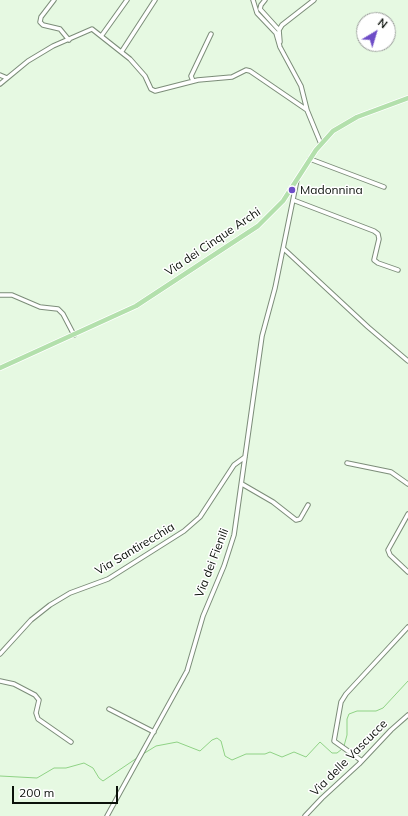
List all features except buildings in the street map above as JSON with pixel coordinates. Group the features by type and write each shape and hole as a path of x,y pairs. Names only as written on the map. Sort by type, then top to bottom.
{"main road":[{"name":"Via dei Cinque Archi","path":"0,368 23,356 74,335 139,304 258,226 281,203 321,144 335,130 348,122 408,98"}],"street":[{"path":"54,0 40,22 44,25 59,28 68,40"},
{"path":"102,35 127,0"},
{"path":"122,51 155,0"},
{"path":"253,0 257,13 276,32 282,51 300,83 307,110 321,144"},
{"path":"265,0 260,5 261,11 279,30 282,51"},
{"path":"279,30 282,25 314,0"},
{"path":"0,84 26,62 90,29 95,30 122,51 144,75 154,91 193,81 233,76 246,70 250,71 307,110"},
{"path":"193,81 191,77 192,72 211,34"},
{"path":"0,75 7,78"},
{"path":"310,160 384,187"},
{"name":"Via dei Fienili","path":"107,816 188,670 202,618 225,564 234,535 262,336 284,249 297,179"},
{"path":"293,200 373,230 379,238 374,260 378,263 398,270"},
{"path":"284,249 368,327 408,361"},
{"path":"0,295 14,296 40,307 58,309 63,314 74,335"},
{"name":"Via Santirecchia","path":"0,654 30,620 53,602 75,591 107,580 184,531 199,518 236,463 245,457"},
{"path":"347,463 391,472 408,484"},
{"path":"242,484 270,501 296,520 300,519 308,506"},
{"path":"408,514 388,550 390,555 408,572"},
{"path":"362,761 335,742 334,738 343,698 408,627"},
{"path":"0,681 14,684 35,695 38,700 36,712 37,718 71,742"},
{"path":"109,709 154,732"},
{"name":"Via delle Vascucce","path":"305,816 408,715"}],"waterway":[{"path":"344,746 347,735 347,719 349,714 357,711 376,711 383,708 408,681"},
{"path":"143,754 156,746 177,742 200,751 212,740 217,738 221,741 225,756 232,760 246,754 265,754 270,752 282,757 294,752 306,757 320,742 332,753 337,753 342,749"},
{"path":"0,776 37,778 54,768 66,768 84,763 93,768 99,778 103,781 137,758"}],"place":[{"name":"Madonnina","path":"292,190"}]}
